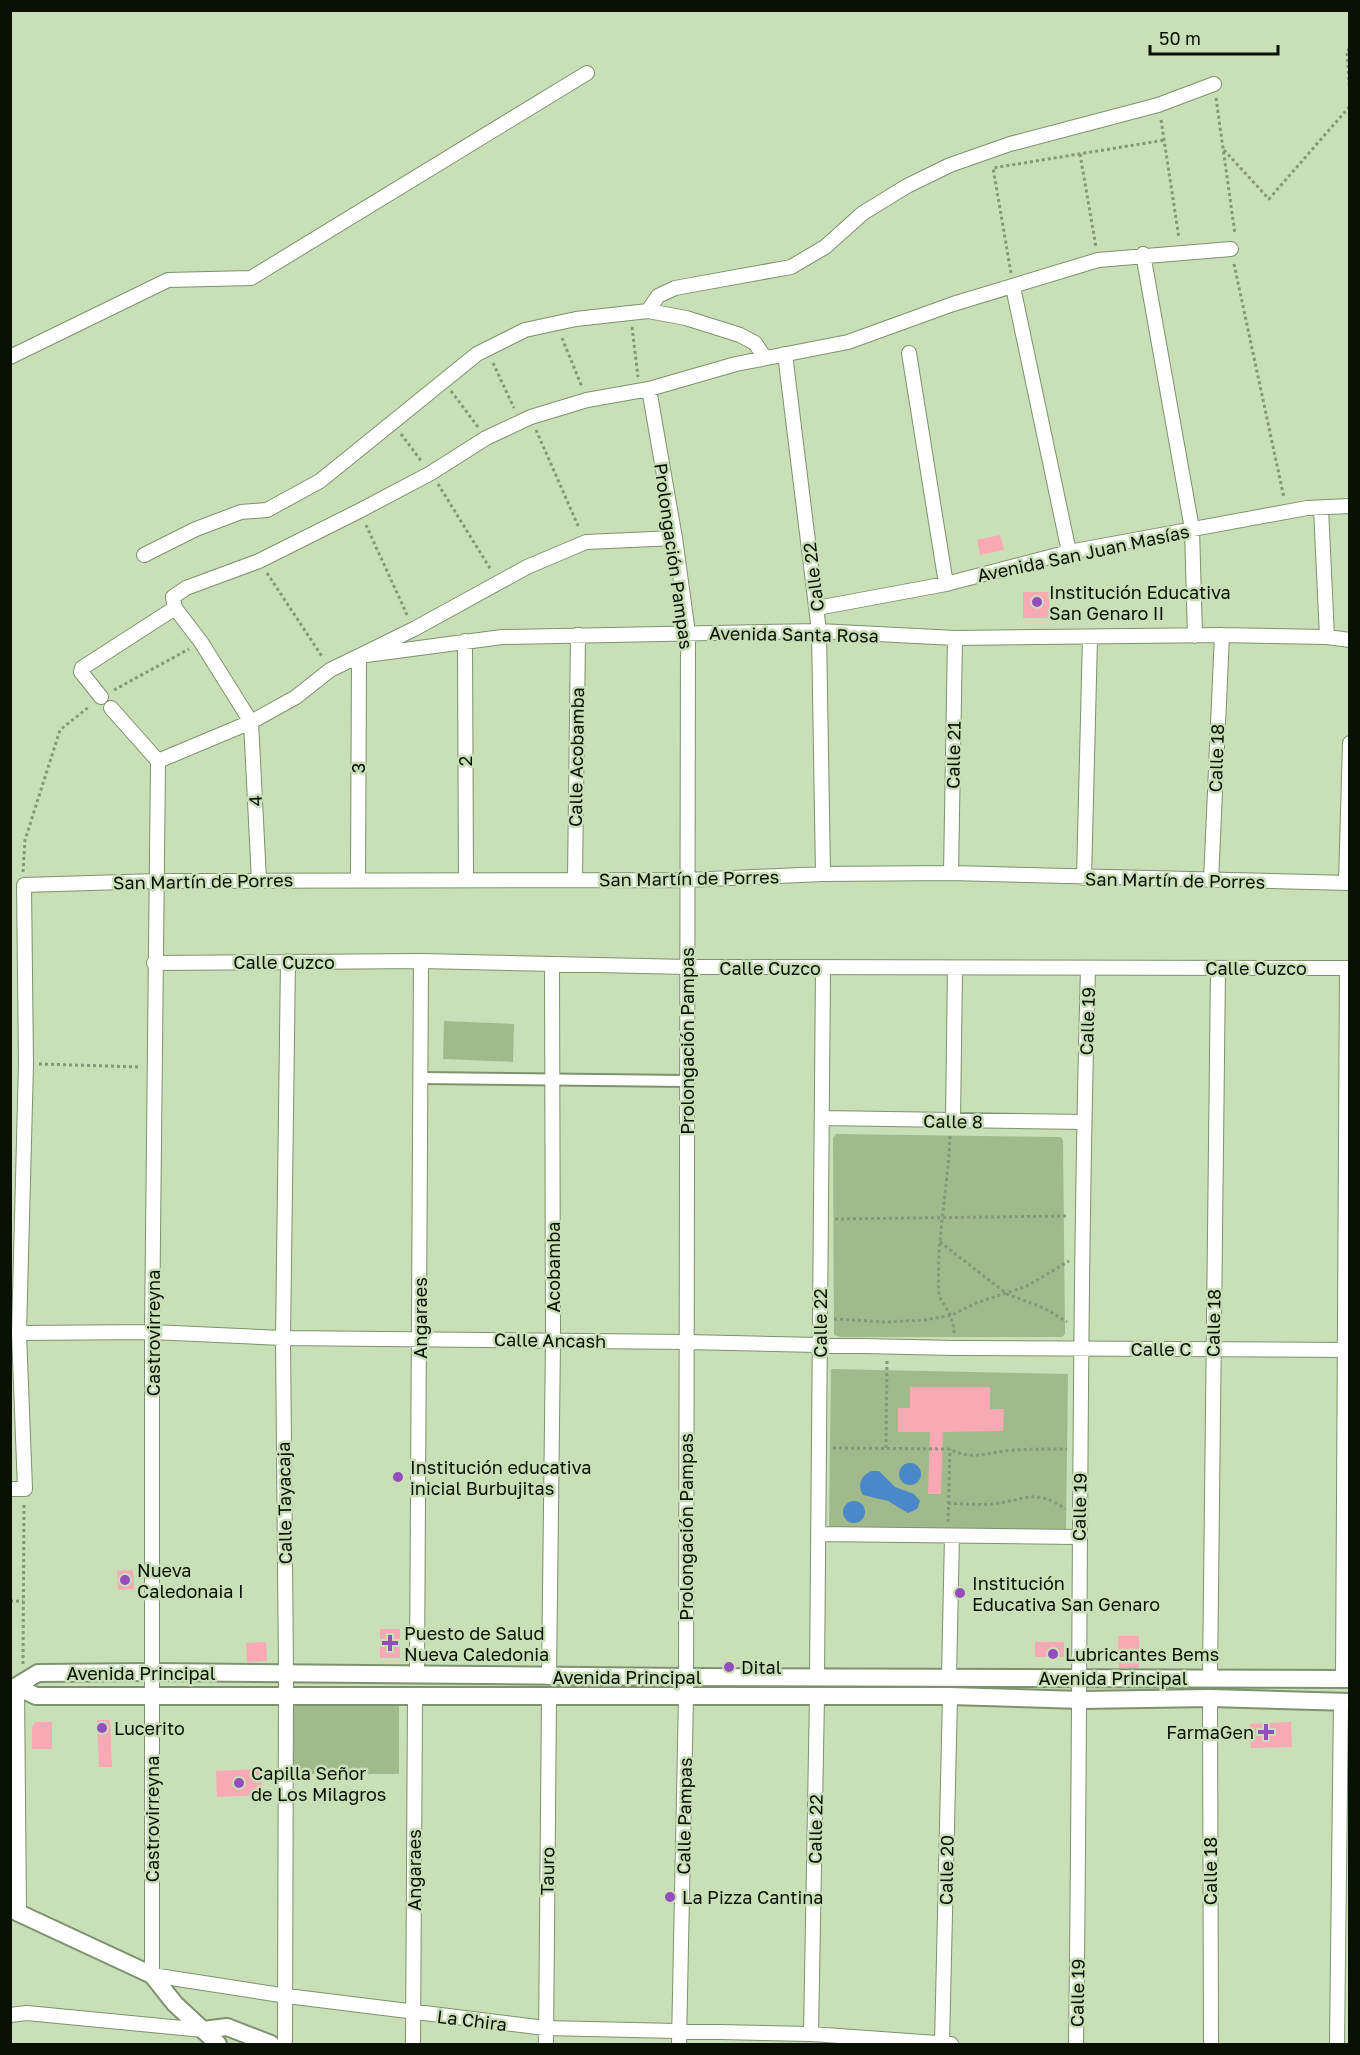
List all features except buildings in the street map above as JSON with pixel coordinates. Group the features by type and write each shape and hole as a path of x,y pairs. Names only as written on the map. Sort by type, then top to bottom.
{"street":[{"path":"10,357 168,280 251,278 587,73"},
{"path":"648,311 658,296 675,288 791,267 825,247 863,213 907,186 950,165 1010,144 1158,105 1214,84"},
{"path":"251,722 201,642 175,608 173,597 186,588 259,561 359,511 431,473 486,438 525,419 587,400 644,390 765,358 848,342 953,304 1098,260 1143,254 1231,249"},
{"path":"1143,254 1192,529 1195,636"},
{"path":"1013,287 1069,552"},
{"path":"144,555 196,529 241,512 263,511 275,506 320,481 340,467 372,437 393,424 443,380 486,349 525,330 555,322 631,311 648,311 686,318 740,334 755,343 765,358"},
{"path":"909,353 946,584"},
{"name":"Calle 22","path":"785,354 819,631 823,874"},
{"name":"Prolongación Pampas","path":"644,390 675,538 688,633 686,1696"},
{"name":"Avenida San Juan Masías","path":"817,608 946,584 1069,552 1287,512 1350,506"},
{"path":"1321,508 1327,637"},
{"path":"359,656 414,629 499,582 585,542 675,538"},
{"path":"101,697 81,672 82,668 175,608"},
{"name":"Avenida Santa Rosa","path":"158,761 251,722 296,697 330,670 359,656 465,641 578,634 819,631 955,638 1222,635 1327,637 1350,640"},
{"name":"Calle Acobamba","path":"575,880 578,634"},
{"name":"Calle 18","path":"1211,881 1222,635"},
{"name":"Calle 21","path":"951,873 955,638"},
{"path":"1084,878 1090,638"},
{"name":"2","path":"465,641 466,880"},
{"name":"3","path":"358,879 359,656"},
{"path":"111,708 158,761"},
{"name":"4","path":"251,722 259,880"},
{"path":"1348,883 1350,743"},
{"name":"Castrovirreyna","path":"152,1975 152,1332 154,963 158,761"},
{"name":"San Martín de Porres","path":"21,886 156,880 687,880 823,874 951,873 1348,883"},
{"path":"18,1489 15,1360 19,1333 26,1064 21,886"},
{"name":"Calle Cuzco","path":"154,963 288,961 552,966 954,969 1348,968"},
{"name":"Calle Tayacaja","path":"285,2044 287,1996 283,1338 288,961"},
{"name":"Angaraes","path":"417,1675 421,962"},
{"name":"Acobamba","path":"549,1677 554,1340 552,966"},
{"name":"Calle 22","path":"817,1677 823,968"},
{"name":"Calle 18","path":"1210,1678 1218,968"},
{"path":"1346,1679 1348,968"},
{"path":"952,1121 954,969"},
{"name":"Calle 19","path":"1076,2044 1081,1700 1078,1537 1082,1348 1081,1216 1088,969"},
{"path":"421,1078 687,1081"},
{"name":"Calle 8","path":"822,1118 1084,1122"},
{"name":"Calle Ancash","path":"19,1333 152,1332 283,1338 1082,1348"},
{"name":"Calle C","path":"1082,1348 1347,1350"},
{"path":"818,1534 1078,1537"},
{"path":"949,1677 950,1536"},
{"name":"Avenida Principal","path":"14,1689 38,1673 152,1672 549,1677 1346,1679"},
{"path":"14,1689 15,1911"},
{"name":"Avenida Principal","path":"14,1689 36,1696 950,1695 1081,1700 1210,1698 1345,1702"},
{"name":"Angaraes","path":"413,2044 415,1695"},
{"name":"Calle 20","path":"946,2044 950,1695"},
{"name":"Calle Pampas","path":"679,2038 686,1696"},
{"name":"Calle 22","path":"811,2034 817,1696"},
{"name":"Tauro","path":"546,2044 549,1697"},
{"name":"Calle 18","path":"1210,1698 1211,2044"},
{"path":"1337,2044 1345,1702"},
{"name":"La Chira","path":"15,1911 152,1975 287,1996 545,2028 679,2038 811,2034 946,2044"},
{"path":"152,1975 175,2004 218,2044"},
{"path":"10,2015 27,2013 203,2030 227,2027 271,2044"}],"path":[{"path":"1350,50 1347,50 1350,100"},
{"path":"1214,84 1236,231 1231,249 1287,512"},
{"path":"1158,105 1180,252"},
{"path":"1224,150 1269,199 1350,106"},
{"path":"1013,287 993,168 1165,140"},
{"path":"1080,154 1098,260"},
{"path":"631,311 644,390"},
{"path":"555,322 587,400"},
{"path":"486,349 525,419 585,542"},
{"path":"443,380 486,438"},
{"path":"393,424 431,473 499,582"},
{"path":"359,511 414,629"},
{"path":"259,561 330,670"},
{"path":"21,886 25,840 60,730 101,697 201,642"},
{"path":"26,1064 154,1067"},
{"path":"952,1121 948,1179 941,1216 939,1296 952,1315 954,1348"},
{"path":"821,1219 1081,1216"},
{"path":"940,1242 1007,1294 1044,1308 1081,1331"},
{"path":"820,1317 887,1322 925,1320 952,1315 976,1303 1027,1286 1082,1253"},
{"path":"886,1448 887,1346"},
{"path":"819,1448 950,1449 962,1455 989,1456 1011,1450 1080,1449"},
{"path":"950,1449 948,1503 950,1536"},
{"path":"14,1689 23,1661 18,1489"},
{"path":"948,1503 994,1504 1031,1495 1060,1505 1079,1518"},
{"path":"10,1601 23,1601"}],"green space":[{"path":"444,1021 514,1024 513,1062 443,1059"},
{"path":"836,1134 1061,1137 1063,1140 1065,1334 1062,1337 841,1337 834,1335 833,1138"},
{"path":"831,1369 1068,1374 1066,1532 829,1527"},
{"path":"289,1703 399,1703 399,1774 290,1774"}],"water":[{"path":"910,1463 918,1466 921,1474 918,1482 910,1485 902,1482 899,1474 902,1466"},
{"path":"872,1471 879,1471 895,1487 914,1494 920,1501 917,1509 908,1513 888,1501 863,1495 860,1488 861,1481"},
{"path":"854,1501 862,1504 865,1512 862,1520 854,1523 846,1520 843,1512 846,1504"}],"place":[{"name":"Institución Educativa San Genaro II","path":"1037,602"},
{"name":"Institución educativa inicial Burbujitas","path":"398,1477"},
{"name":"Nueva Caledonaia I","path":"125,1580"},
{"name":"Institución Educativa San Genaro","path":"960,1593"},
{"name":"Puesto de Salud Nueva Caledonia","path":"390,1643"},
{"name":"Lubricantes Bems","path":"1053,1654"},
{"name":"Dital","path":"729,1667"},
{"name":"Lucerito","path":"102,1728"},
{"name":"FarmaGen","path":"1266,1732"},
{"name":"Capilla Señor de Los Milagros","path":"239,1783"},
{"name":"La Pizza Cantina","path":"670,1897"}]}
